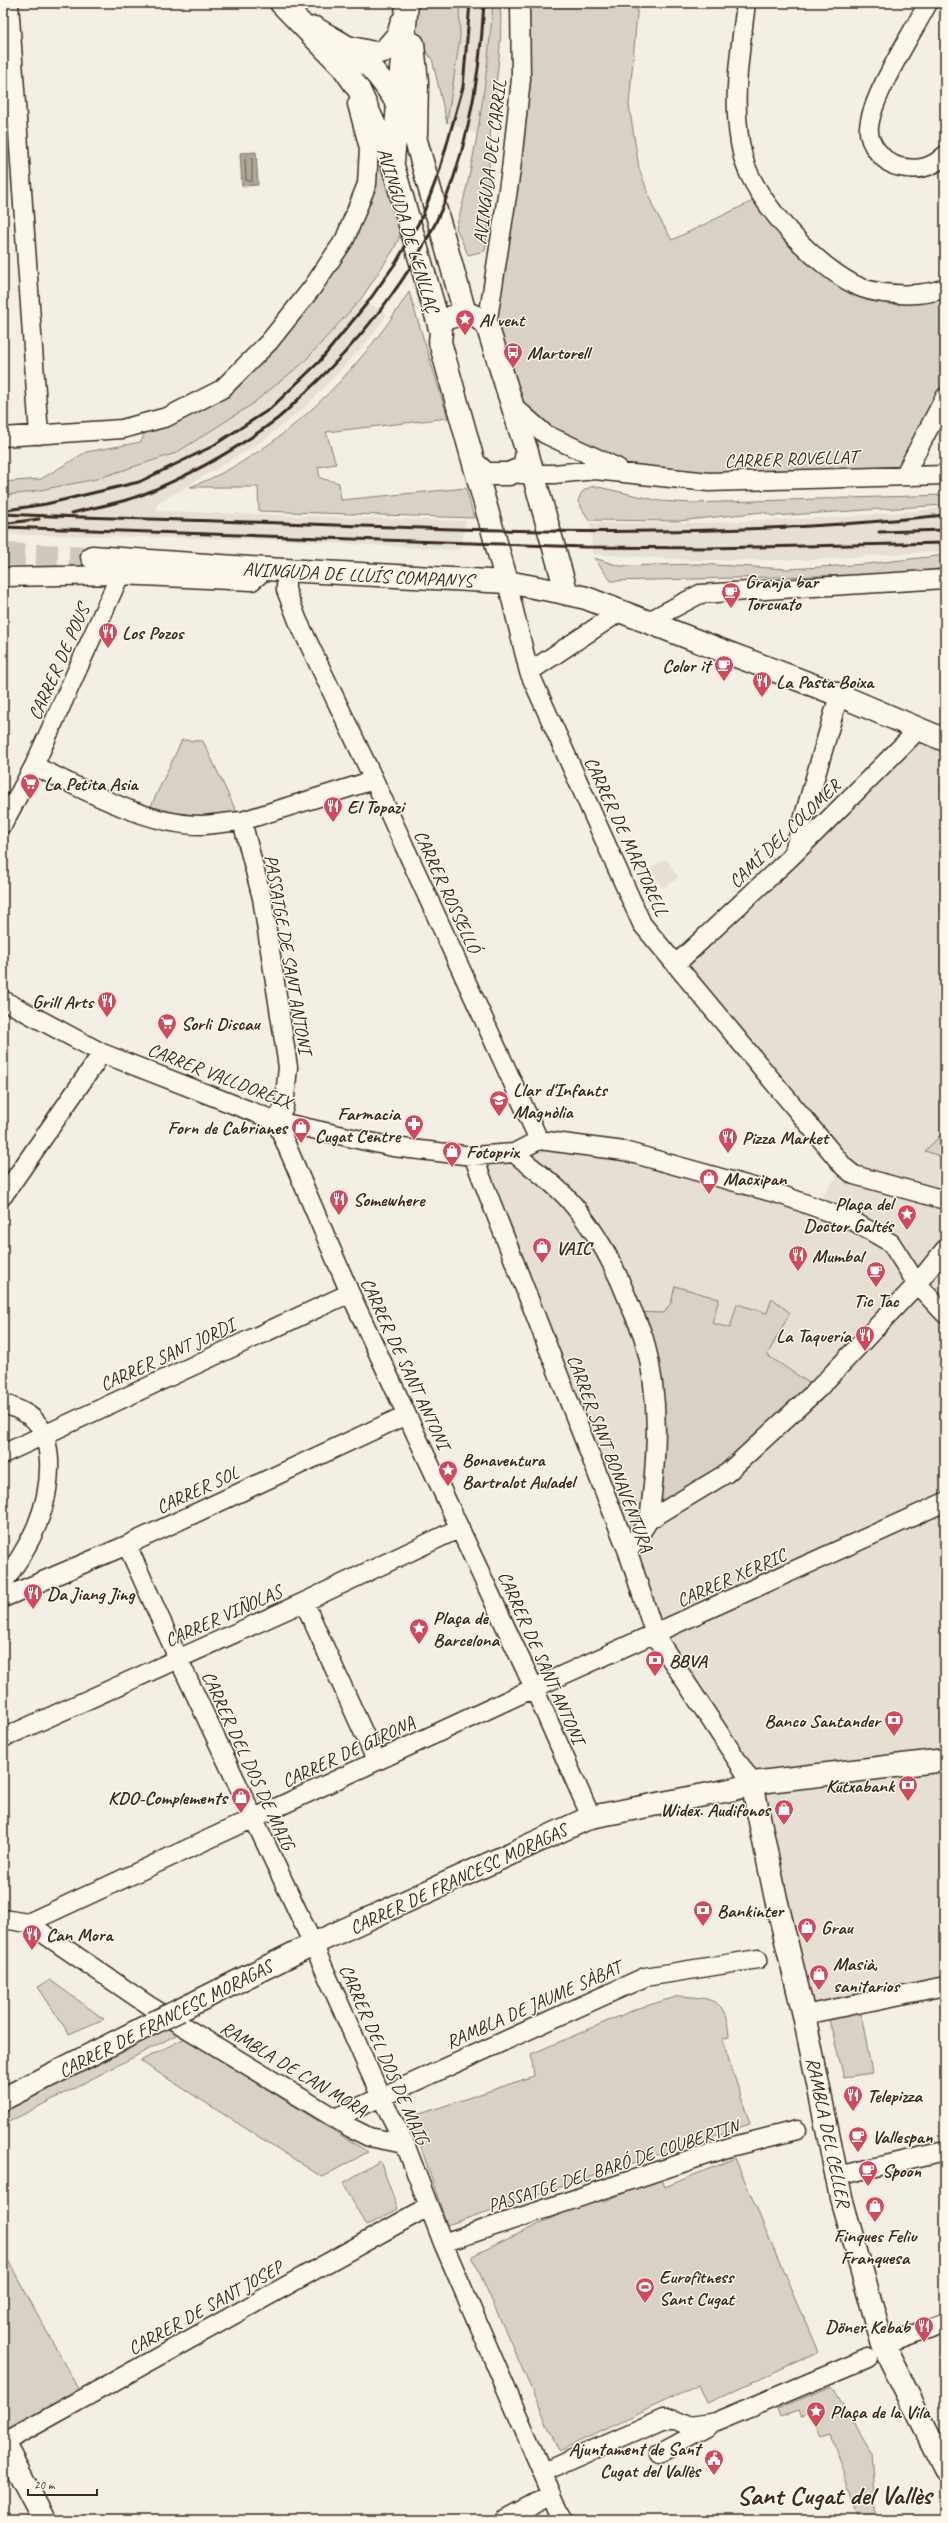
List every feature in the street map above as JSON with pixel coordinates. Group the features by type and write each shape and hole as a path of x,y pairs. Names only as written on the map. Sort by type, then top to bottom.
{"street":[{"path":"9,3 39,435"},
{"name":"AVINGUDA DE L'ENLLAÇ","path":"282,3 344,57 393,166 441,332 440,342 507,582"},
{"path":"3,437 122,429 168,417 222,389 269,342 312,288 345,239 367,184 369,148 344,57 384,51 398,35 407,3"},
{"path":"393,166 407,3"},
{"path":"407,3 417,82 417,143"},
{"name":"AVINGUDA DEL CARRIL","path":"487,325 511,170 521,79 520,3"},
{"path":"746,3 736,83 736,108 743,157 754,186 772,214 832,272 862,288 903,295 942,291"},
{"path":"928,3 878,97 868,129 878,153 893,166 912,169 928,167 945,155"},
{"name":"AVINGUDA DE L'ENLLAÇ","path":"344,57 356,53 376,74 399,104 417,143 465,313"},
{"path":"441,332 453,316 465,313 476,316 487,325 527,452 567,594"},
{"path":"904,476 945,397"},
{"name":"CARRER ROVELLAT","path":"512,405 545,434 624,471 639,475"},
{"path":"474,463 486,474 509,474 520,470 525,463 527,452"},
{"name":"CARRER ROVELLAT","path":"509,474 595,470 710,482 945,475"},
{"name":"AVINGUDA DE LLUÍS COMPANYS","path":"92,557 276,570 507,582 586,598 839,695 918,730 945,740"},
{"path":"3,577 120,575 252,581 276,570"},
{"name":"CARRER ROSSELLÓ","path":"276,570 539,1140"},
{"name":"CARRER DE POUS","path":"34,766 120,575"},
{"path":"647,622 700,594 945,579"},
{"name":"CARRER DE MARTORELL","path":"507,582 529,672 642,924 844,1168 854,1175 945,1200"},
{"path":"529,672 621,611"},
{"path":"792,856 839,695"},
{"name":"CAMÍ DEL COLOMER","path":"676,964 792,856 918,730"},
{"path":"3,824 34,766 128,809 170,821 202,825 242,820 374,780"},
{"name":"PASSATGE DE SANT ANTONI","path":"242,820 262,898 288,1067 284,1107 276,1122"},
{"name":"CARRER VALLDOREIX","path":"3,1000 102,1053 276,1122 393,1147 473,1156 514,1153 539,1140"},
{"path":"3,1196 102,1053"},
{"name":"CARRER DE SANT ANTONI","path":"276,1122 350,1293 534,1688 591,1817"},
{"path":"539,1140 624,1151 782,1195 853,1221 891,1243 917,1284 945,1314"},
{"path":"514,1153 551,1182 569,1200 586,1222 619,1277 643,1338 654,1383 657,1433 654,1481 649,1520"},
{"name":"CARRER SANT BONAVENTURA","path":"473,1156 628,1552 655,1635 732,1753 743,1786"},
{"path":"628,1552 649,1520 727,1473 818,1389 917,1284 945,1249"},
{"name":"CARRER SANT JORDI","path":"3,1454 26,1445 44,1434 350,1293"},
{"path":"3,1403 37,1422 44,1434 48,1449 48,1484 45,1504 39,1523 22,1556 3,1583"},
{"name":"CARRER SOL","path":"3,1598 127,1545 406,1415"},
{"name":"CARRER XERRIC","path":"534,1688 655,1635 945,1502"},
{"path":"3,1566 26,1544 39,1523"},
{"name":"CARRER VIÑOLAS","path":"3,1738 304,1602 460,1528"},
{"name":"CARRER DEL DOS DE MAIG","path":"127,1545 253,1819 313,1944 380,2096 405,2144 443,2244 563,2520"},
{"path":"304,1602 376,1760"},
{"name":"CARRER DE GIRONA","path":"28,1923 253,1819 376,1760 534,1688"},
{"name":"CARRER DE FRANCESC MORAGAS","path":"3,2099 313,1944 591,1817 743,1786 945,1760"},
{"name":"RAMBLA DEL CELLER","path":"743,1786 776,1899 804,2015 837,2176 876,2351 945,2468"},
{"name":"RAMBLA DE CAN MORA","path":"3,1919 28,1923 148,2005 335,2118 370,2137 405,2144"},
{"name":"RAMBLA DE JAUME SÀBAT","path":"335,2118 380,2096 645,1977 758,1959"},
{"path":"804,2015 945,1986"},
{"name":"PASSATGE DEL BARÓ DE COUBERTIN","path":"443,2244 730,2147 797,2130"},
{"path":"837,2176 945,2151"},
{"name":"CARRER DE SANT JOSEP","path":"3,2442 428,2207"},
{"path":"659,2453 716,2422 876,2351 945,2323"},
{"path":"543,2472 664,2419 676,2419 691,2426 716,2422"},
{"path":"3,2442 44,2520"},
{"path":"503,2520 552,2494"}],"shaded area":[{"path":"414,3 459,3 460,37 447,123 432,59 409,33"},
{"path":"459,3 493,3 488,71 477,134 447,123 460,37"},
{"path":"493,3 500,3 501,37 491,122 487,237 485,251 468,255 456,228 470,173 480,117 488,60"},
{"path":"520,3 638,3 629,105 639,168 653,207 672,240 761,197 862,288 945,294 945,397 904,476 639,475 511,407 497,348 494,289"},
{"path":"375,153 395,186 404,227 394,249 361,299 303,363 251,405 176,453 96,479 25,493 3,495 3,482 41,479 86,452 141,442 145,432 267,352 331,276 364,215"},
{"path":"409,292 448,418 326,432 336,464 318,467 320,478 339,483 341,500 466,488 474,518 259,511 258,487 190,487 223,472 255,454 286,432 341,380 389,322"},
{"path":"361,299 387,314 368,341 306,406 261,442 157,504 156,511 465,521 461,550 280,540 3,534 3,495 25,493 96,479 176,453 303,363"},
{"path":"594,486 660,501 692,503 945,495 945,505 773,516 763,512 678,521 589,520 578,502 583,491"},
{"path":"945,508 945,551 806,560 694,560 593,554 590,523 699,523 845,517"},
{"path":"945,555 945,568 902,574 611,581 594,558 620,566 697,564 789,569 867,564"},
{"path":"918,730 945,741 945,1986 804,2015 752,1783 655,1635 473,1156 560,1144 815,1207 843,1167 676,964"},
{"path":"182,740 203,741 238,815 203,818 150,808"},
{"path":"666,859 679,878 662,888 651,868"},
{"path":"945,1131 945,1158 925,1151"},
{"path":"675,1286 719,1299 712,1323 730,1328 737,1304 767,1313 772,1298 790,1313 767,1355 818,1389 727,1473 660,1512 657,1433 633,1312 664,1313 671,1303"},
{"path":"50,1980 104,2019 69,2034 38,1987"},
{"path":"679,1996 709,2000 716,2003 725,2015 728,2024 729,2037 722,2039 750,2124 447,2225 411,2117 534,2076 531,2054 636,2009"},
{"path":"860,2008 872,2073 844,2077 828,2016"},
{"path":"157,2021 178,2034 3,2125 3,2099"},
{"path":"185,2038 368,2152 322,2177 140,2061"},
{"name":"Eurofitness Sant Cugat","path":"735,2158 818,2352 707,2403 699,2385 559,2451 472,2256 600,2195 603,2202 661,2177 665,2187"},
{"path":"380,2161 398,2209 366,2226 343,2183"},
{"path":"3,2251 83,2398 3,2443"},
{"path":"832,2386 872,2455 877,2520 859,2520 831,2435 821,2438 810,2415 801,2418 798,2411 780,2417 777,2409"}],"water":[{"path":"256,152 258,185 242,186 240,153"}],"tunnel":[{"path":"3,554 92,557"}],"railway":[{"path":"7,510 46,504 139,482 211,447 270,409 319,362 368,302 397,261 422,217 439,172 463,87 470,3"},
{"path":"72,513 144,494 196,470 246,441 277,419 325,374 378,314 409,270 423,247 435,224 456,171 464,144 475,88 484,3"},
{"path":"3,514 531,531 780,528 862,523 945,515"},
{"path":"9,523 39,519"},
{"path":"3,527 585,547 707,548 945,543"},
{"path":"879,532 945,530"}],"place":[{"name":"Al vent","path":"465,336"},
{"name":"Martorell","path":"513,369"},
{"name":"Granja bar Torcuato","path":"731,609"},
{"name":"Los Pozos","path":"108,649"},
{"name":"Color it","path":"724,682"},
{"name":"La Pasta Boixa","path":"762,698"},
{"name":"La Petita Asia","path":"30,800"},
{"name":"El Topazi","path":"333,823"},
{"name":"Grill Arts","path":"107,1018"},
{"name":"Sorli Discau","path":"167,1040"},
{"name":"Llar d'Infants Magnòlia","path":"499,1117"},
{"name":"Farmacia Cugat Centre","path":"414,1141"},
{"name":"Forn de Cabrianes","path":"301,1144"},
{"name":"Pizza Market","path":"728,1154"},
{"name":"Fotoprix","path":"452,1168"},
{"name":"Macxipan","path":"709,1195"},
{"name":"Somewhere","path":"339,1216"},
{"name":"Plaça del Doctor Galtés","path":"907,1231"},
{"name":"VAIC","path":"542,1264"},
{"name":"Mumbal","path":"798,1272"},
{"name":"Tic Tac","path":"876,1288"},
{"name":"La Taquería","path":"865,1352"},
{"name":"Bonaventura Bartralot Auladel","path":"448,1487"},
{"name":"Da Jiang Jing","path":"33,1610"},
{"name":"Plaça de Barcelona","path":"419,1645"},
{"name":"BBVA","path":"655,1677"},
{"name":"Banco Santander","path":"894,1737"},
{"name":"Kutxabank","path":"908,1802"},
{"name":"KDO-Complements","path":"241,1814"},
{"name":"Widex. Audifonos","path":"784,1826"},
{"name":"Bankinter","path":"703,1927"},
{"name":"Grau","path":"807,1944"},
{"name":"Can Mora","path":"32,1951"},
{"name":"Masià, sanitarios","path":"819,1991"},
{"name":"Telepizza","path":"853,2112"},
{"name":"Vallespan","path":"858,2153"},
{"name":"Spoon","path":"868,2187"},
{"name":"Finques Feliu Franquesa","path":"875,2223"},
{"name":"Eurofitness Sant Cugat","path":"645,2304"},
{"name":"Döner Kebab","path":"924,2343"},
{"name":"Plaça de la Vila","path":"816,2428"},
{"name":"Ajuntament de Sant Cugat del Vallès","path":"714,2476"}],"district":[{"name":"Sant Cugat del Vallès","path":"834,2495"}]}
